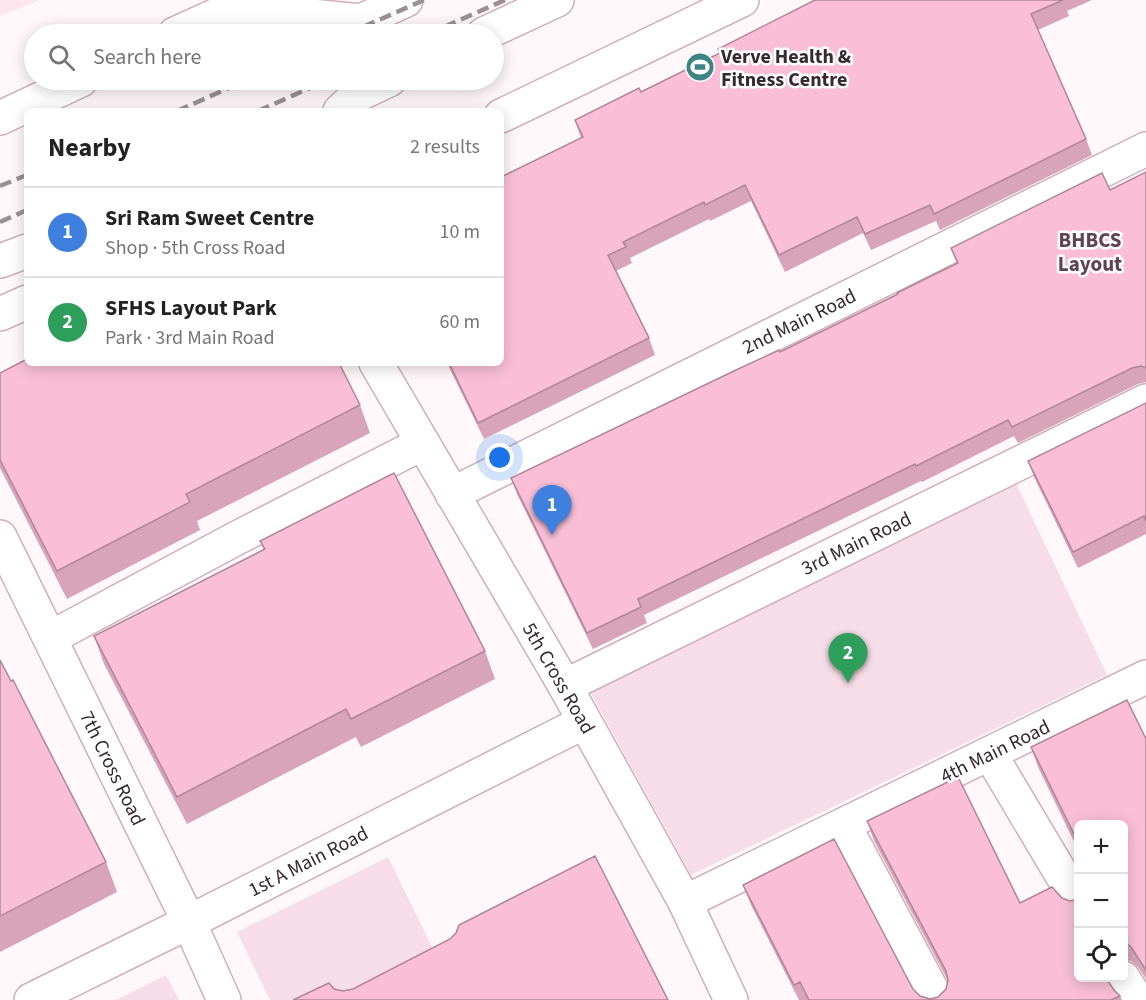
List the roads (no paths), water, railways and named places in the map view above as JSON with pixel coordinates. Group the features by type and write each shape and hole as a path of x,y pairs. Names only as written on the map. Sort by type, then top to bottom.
{"main road":[{"path":"196,24 239,4 361,21 406,0"},
{"path":"504,25 557,0"},
{"path":"504,115 742,0"},
{"path":"0,118 60,90"},
{"path":"343,108 357,95 368,90"},
{"name":"2nd Main Road","path":"452,494 1146,148"},
{"path":"0,261 24,252"},
{"path":"0,314 24,303"},
{"name":"5th Cross Road","path":"378,366 565,686 685,902 731,1000"},
{"name":"3rd Main Road","path":"565,686 1146,401"},
{"path":"50,638 235,539 423,443"},
{"name":"7th Cross Road","path":"0,537 189,922 224,1000"},
{"name":"4th Main Road","path":"685,902 1146,677"},
{"name":"1st A Main Road","path":"31,1000 584,722"},
{"path":"990,754 1074,895"},
{"path":"844,825 937,1000"},
{"path":"1126,982 1137,1000"}],"railway":[{"path":"370,24 424,0"},
{"path":"451,24 505,0"},
{"path":"184,108 224,90"},
{"path":"265,108 305,90"},
{"path":"0,186 24,176"},
{"path":"0,222 24,211"}],"place":[{"name":"Verve Health & Fitness Centre","path":"700,67"},
{"name":"Sri Ram Sweet Centre","path":"552,535"},
{"name":"SFHS Layout Park","path":"848,683"}],"district":[{"name":"BHBCS Layout","path":"1090,252"}]}
